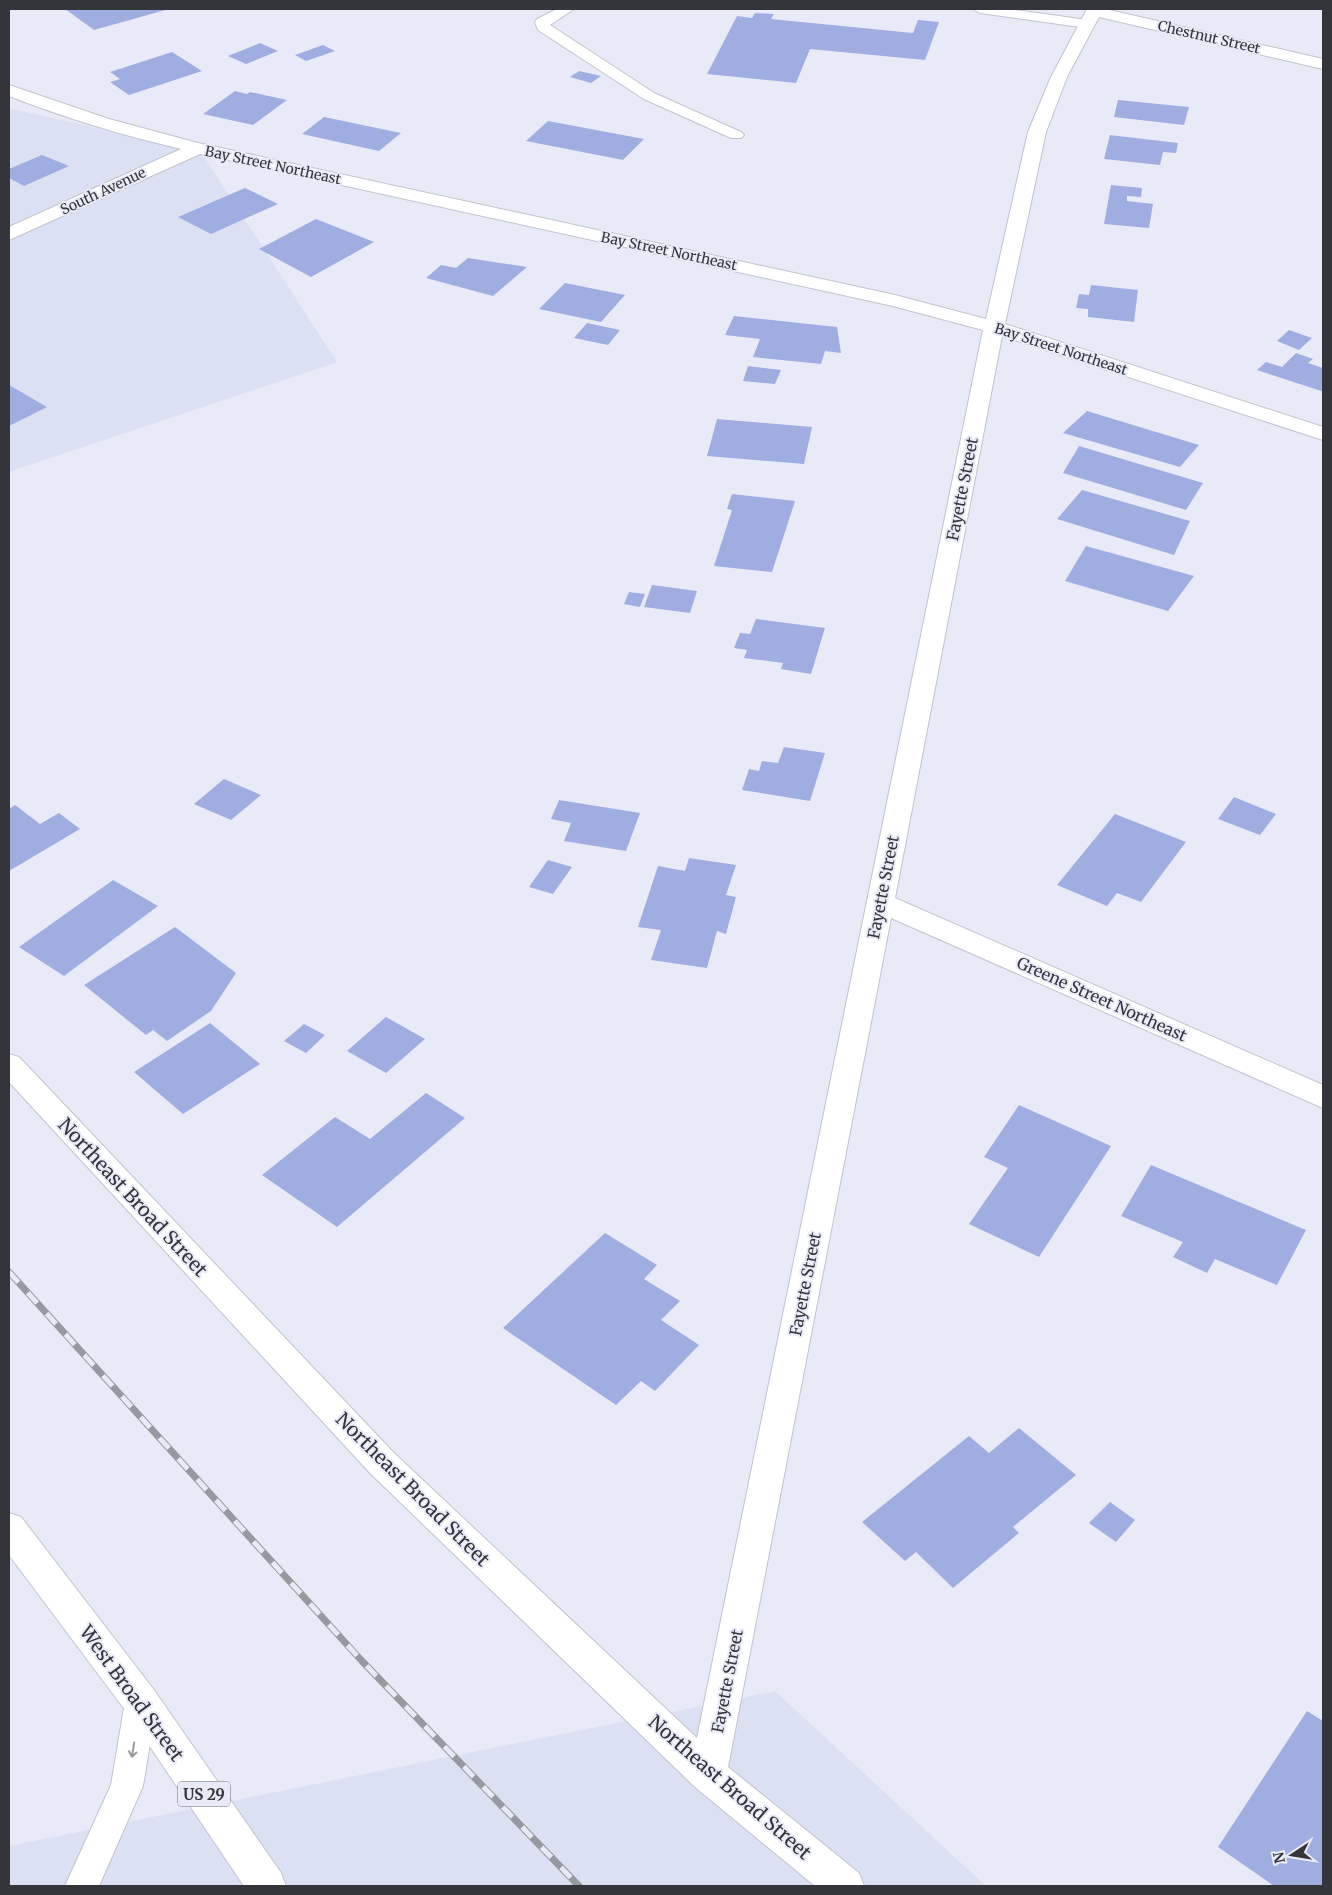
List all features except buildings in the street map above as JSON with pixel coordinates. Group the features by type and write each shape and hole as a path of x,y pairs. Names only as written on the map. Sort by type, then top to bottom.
{"street":[{"name":"Chestnut Street","path":"1092,14 1323,64"},
{"name":"Fayette Street","path":"708,1774 994,327 1036,132 1059,77 1092,14"},
{"name":"Bay Street Northeast","path":"9,90 81,117 126,131 895,301 994,327 1323,434"},
{"name":"South Avenue","path":"9,234 198,148"},
{"name":"Greene Street Northeast","path":"880,902 1323,1096"},
{"name":"Northeast Broad Street","path":"9,1064 382,1462 708,1774 845,1886"},
{"name":"West Broad Street","path":"9,1528 141,1702 267,1886"}],"lane":[{"path":"566,9 542,22 543,27 649,96 736,135"},
{"path":"980,9 1092,14"},
{"path":"82,1886 128,1786 141,1702"}],"shaded area":[{"path":"9,108 201,152 337,362 9,472"},
{"path":"775,1691 986,1886 9,1886 9,1846"}],"railway":[{"path":"9,1272 361,1660 579,1886"}]}
